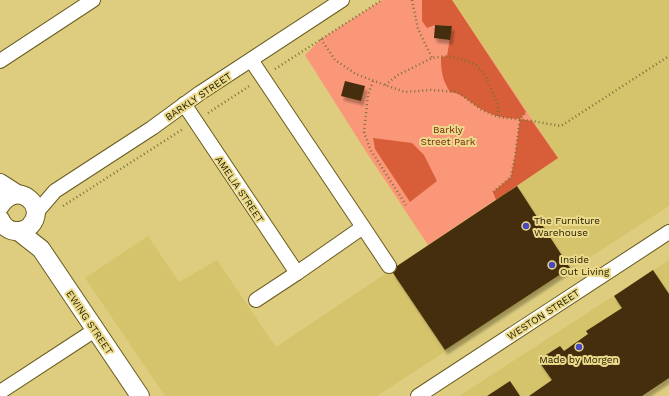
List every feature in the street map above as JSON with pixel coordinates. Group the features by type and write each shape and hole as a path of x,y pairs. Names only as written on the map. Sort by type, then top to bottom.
{"street":[{"path":"0,61 93,0"},
{"name":"BARKLY STREET","path":"35,216 55,191 152,128 184,104 342,0"},
{"path":"251,60 389,266"},
{"name":"AMELIA STREET","path":"184,104 296,273"},
{"path":"0,183 21,195"},
{"name":"BARKLY STREET","path":"21,195 55,191"},
{"path":"0,206 7,197 21,195"},
{"name":"EWING STREET","path":"21,195 33,202 41,248 140,396"},
{"path":"7,228 28,228 35,216"},
{"path":"256,300 362,227"},
{"name":"EWING STREET","path":"7,228 41,248"},
{"name":"WESTON STREET","path":"418,396 669,232"},
{"path":"0,392 96,330"}],"path":[{"path":"58,210 382,0"},
{"path":"412,0 418,29 432,58"},
{"path":"322,39 336,60 356,74 373,81 405,92 431,90 457,92 482,110 498,117 561,126 669,56"},
{"path":"385,85 398,75 432,58 447,56 464,60 476,66 486,77 498,105 498,117"},
{"path":"373,81 368,95 364,132 379,165 406,205"},
{"path":"493,192 511,177 520,119 526,112"}],"shaded area":[{"path":"422,0 452,0 526,112 520,119 496,116 479,108 463,97 450,92 442,75 441,57 447,56 452,26 435,25 427,28 422,21"},
{"path":"452,0 669,0 669,206 377,396 165,396 85,278 148,236 179,282 217,260 276,347 558,158"},
{"path":"520,119 532,121 558,158 496,200 493,192 511,177"},
{"path":"373,138 412,143 424,155 437,181 410,202 375,149"},
{"path":"669,260 669,378 642,396 459,396"}],"green space":[{"name":"Barkly Street Park","path":"382,0 452,0 558,158 428,245 365,150 305,55 321,39"}],"building":[{"path":"435,25 452,26 450,40 434,38"},
{"path":"345,81 365,86 361,101 341,96"},
{"path":"517,186 570,268 445,350 393,273 397,266"},
{"path":"653,270 669,294 669,378 642,396 529,396 552,380 538,360 560,346 564,351 588,334 586,331 622,308 614,296"},
{"path":"510,381 520,396 487,396"}],"place":[{"name":"The Furniture Warehouse","path":"526,226"},
{"name":"Inside Out Living","path":"552,265"},
{"name":"Made by Morgen","path":"579,347"}]}
